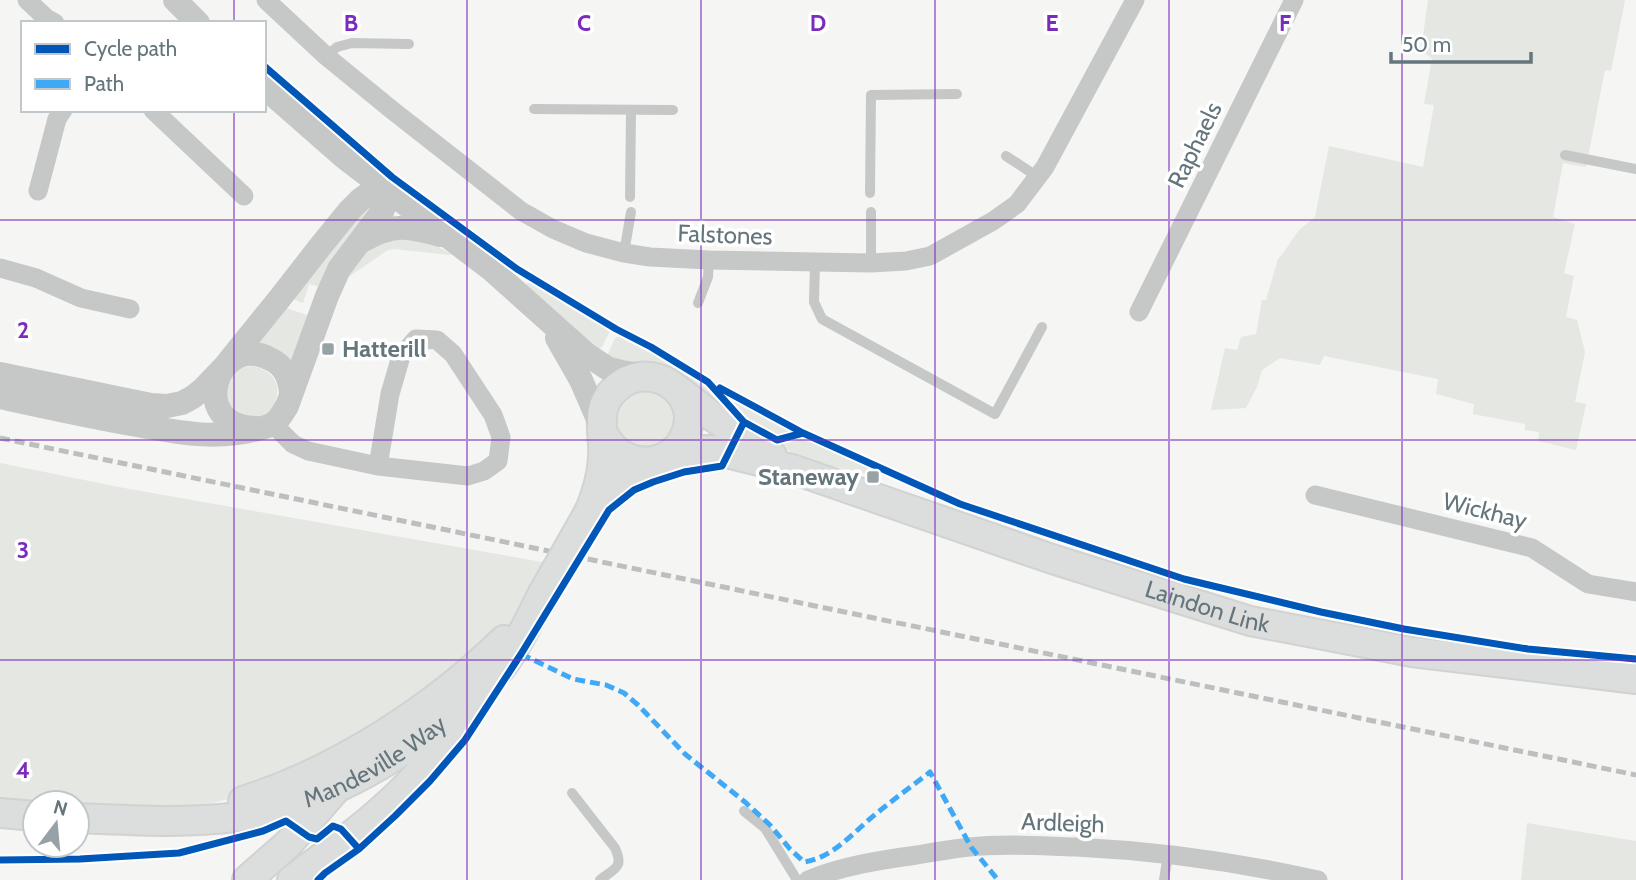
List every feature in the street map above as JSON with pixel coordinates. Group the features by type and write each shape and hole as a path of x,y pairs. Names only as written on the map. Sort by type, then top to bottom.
{"main road":[{"path":"640,375 661,379 672,385 687,406 688,429 674,451 662,460 637,461 626,457 608,443 601,428 605,403 610,394 619,385 640,375"},
{"name":"Laindon Link","path":"672,385 713,417 792,469"},
{"name":"Mandeville Way","path":"91,818 179,821 238,817 295,804 368,773 419,740 502,667 518,643 598,491 603,457 601,428"},
{"name":"Laindon Link","path":"662,460 679,453 704,449 792,469 1052,559 1250,621 1412,652 1636,678"},
{"name":"Mandeville Way","path":"589,512 622,482 662,460"},
{"name":"Mandeville Way","path":"144,820 230,805 289,785 343,758 389,731 461,678 503,641 542,596"},
{"path":"292,880 349,837 400,793 452,735 502,667"},
{"path":"247,880 288,844 389,731"},
{"path":"0,813 21,815"}],"street":[{"path":"27,0 51,21"},
{"path":"175,0 196,21"},
{"name":"Falstones","path":"266,0 326,56 521,211 553,229 586,243 650,257 871,263 906,261 930,256 993,221 1017,204 1045,167 1135,0"},
{"name":"Raphaels","path":"1139,312 1294,0"},
{"path":"266,89 351,164 359,185 358,196 349,211"},
{"path":"38,191 57,119 62,112"},
{"path":"155,112 244,197"},
{"path":"345,158 492,270 596,361 607,368 640,375"},
{"path":"378,466 390,394 401,356 416,339 437,340 453,354 493,415 501,437 498,461 484,471 468,476 378,466 308,451 267,426 240,426 231,423 223,417 218,408 215,387 225,366 349,211 371,192 387,190"},
{"path":"0,397 167,431 225,435 267,426 281,416 287,406 339,270 382,212 388,196 387,190"},
{"path":"351,252 363,240 388,228 418,229 440,235 459,245"},
{"path":"0,268 36,278 81,298 130,309"},
{"path":"544,317 581,380 601,428"},
{"path":"0,374 151,405 167,405 182,403 193,397 238,356 257,354 278,363 290,381 291,394"},
{"name":"Wickhay","path":"1315,495 1532,548 1588,584 1636,592"},
{"name":"Ardleigh","path":"808,880 889,859 971,847 1037,845 1168,854 1318,880"}],"lane":[{"path":"326,56 337,47 352,43 410,44"},
{"path":"870,193 870,95 957,94"},
{"path":"534,109 673,110"},
{"path":"631,110 631,197"},
{"path":"1564,155 1636,169"},
{"path":"1006,156 1038,177"},
{"path":"624,253 631,212"},
{"path":"871,212 871,263"},
{"path":"698,303 708,277 709,260"},
{"path":"815,262 814,302 822,319 995,414 1042,327"},
{"path":"572,793 615,848 620,859 617,867 600,880"},
{"path":"744,811 765,828 797,880"},
{"path":"1164,880 1168,854"}],"shaded area":[{"path":"1428,0 1625,0 1611,71 1605,70 1586,167 1563,163 1553,217 1575,224 1564,273 1574,276 1566,317 1577,320 1585,352 1575,402 1586,404 1576,450 1538,441 1539,432 1525,430 1525,424 1473,414 1474,404 1436,394 1438,379 1324,356 1320,365 1280,358 1262,370 1246,408 1211,410 1225,348 1237,350 1241,337 1256,334 1262,300 1266,300 1278,259 1299,230 1315,217 1329,146 1423,167 1434,105 1424,104 1432,58 1421,51"},
{"path":"365,205 373,205 320,287 309,284 303,303 291,298"},
{"path":"405,238 433,244 451,254 388,250 347,278 354,260 377,244"},
{"path":"529,281 610,331 602,347 595,351 526,285"},
{"path":"283,307 310,316 294,362 256,344"},
{"path":"621,335 705,383 726,408 724,410 640,364 607,356 615,338"},
{"path":"253,366 270,374 277,387 273,408 261,418 238,416 226,401 227,381 239,368"},
{"path":"644,389 660,394 670,402 675,412 675,423 664,442 644,450 624,440 617,430 616,419 625,395"},
{"path":"722,394 791,432 776,436 739,412"},
{"path":"804,436 869,467 866,474 811,462 781,447 785,440"},
{"path":"0,463 124,488 559,565 503,641 289,784 144,820 91,818 91,789 21,789 21,807 0,813"},
{"path":"1527,823 1636,841 1636,880 1521,880"}],"railway":[{"path":"0,438 1636,775"}],"marked path":[{"path":"521,654 573,679 606,685 624,693 685,754 770,825 804,862 825,855 843,843 930,772 971,847 998,880"}],"cycle path":[{"path":"266,68 392,177 517,269 708,382 744,422 777,440 803,433 960,504 1184,579 1404,629 1528,649 1636,659"},
{"path":"720,388 803,433"},
{"path":"318,880 359,849 395,816 465,740 609,510 634,490 653,482 684,472 722,466 744,422"},
{"path":"0,860 80,859 179,853 263,831 286,821 309,837 317,839 333,826 341,829 359,849"}],"place":[{"name":"Hatterill","path":"328,349"},
{"name":"Staneway","path":"873,477"}]}
